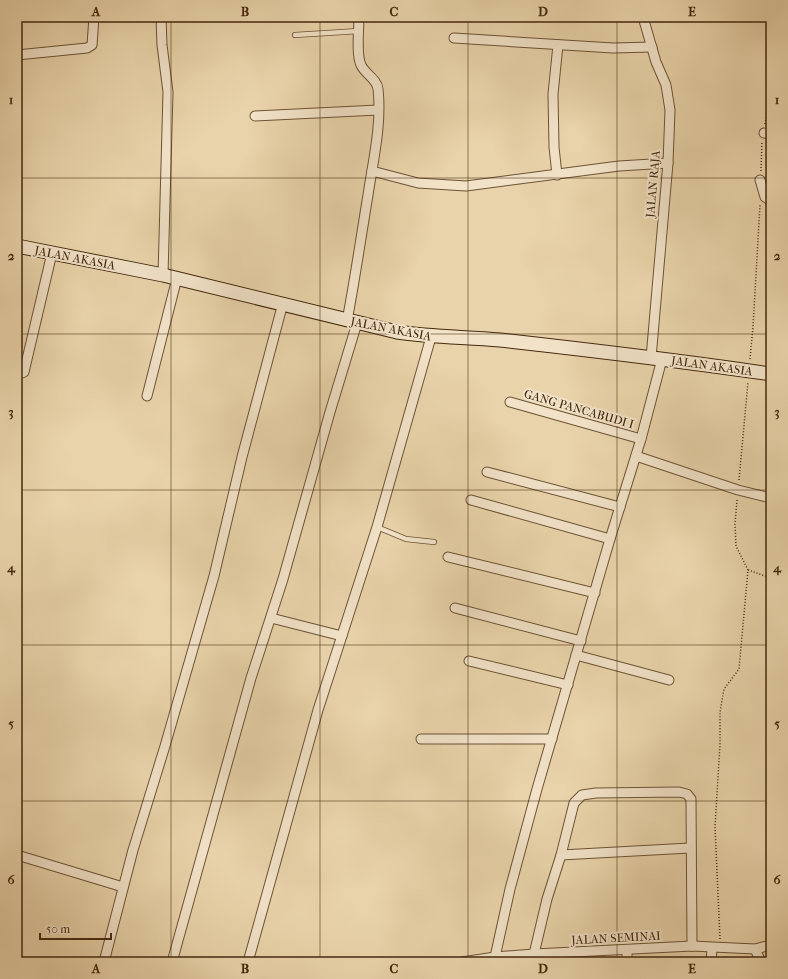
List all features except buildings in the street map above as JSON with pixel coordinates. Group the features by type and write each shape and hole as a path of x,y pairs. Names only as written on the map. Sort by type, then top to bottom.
{"street":[{"path":"17,55 87,48 92,45 94,17"},
{"path":"161,17 162,45 168,92 163,275"},
{"path":"172,962 249,685 271,618 330,412 352,322 356,278 372,171 378,110 378,88 375,82 363,71 360,63 359,17"},
{"name":"JALAN RAJA","path":"495,957 510,889 552,739 610,539 641,439 656,358 670,110 666,85 643,17"},
{"path":"454,38 613,48 652,47"},
{"path":"557,175 554,147 552,94 558,45"},
{"path":"255,116 378,110"},
{"path":"372,171 418,183 466,186 620,166 668,163"},
{"path":"760,180 765,197 771,201"},
{"name":"JALAN AKASIA","path":"17,246 177,278 397,332 431,337 498,340 656,358 771,374"},
{"path":"17,375 24,372 52,253"},
{"path":"147,396 177,278"},
{"path":"104,962 123,887 214,576 242,457 283,303"},
{"path":"248,962 318,710 377,527 431,337"},
{"name":"GANG PANCABUDI I","path":"510,402 641,439"},
{"path":"636,456 738,490 771,498"},
{"path":"487,472 620,507"},
{"path":"472,500 610,539"},
{"path":"448,557 595,593"},
{"path":"455,608 581,642"},
{"path":"271,618 342,636"},
{"path":"576,655 669,680"},
{"path":"469,661 568,685"},
{"path":"421,739 552,739"},
{"path":"534,954 546,899 561,855 574,803 582,795 596,794 679,792 687,794 692,799 690,848 692,946"},
{"path":"561,855 690,848"},
{"path":"17,855 123,887"},
{"name":"JALAN SEMINAI","path":"462,962 485,960 495,957 534,954 692,946 755,949 771,945"},
{"path":"711,962 716,948"},
{"path":"755,949 761,962"},
{"path":"627,950 627,962"}],"lane":[{"path":"295,35 359,31"},
{"path":"377,527 406,539 434,542"}],"path":[{"path":"760,180 767,134 771,86"},
{"path":"716,948 717,910 715,827 720,744 720,712 724,689 739,669 748,570 736,546 735,524 753,327 760,204"},
{"path":"748,570 771,578"}]}
